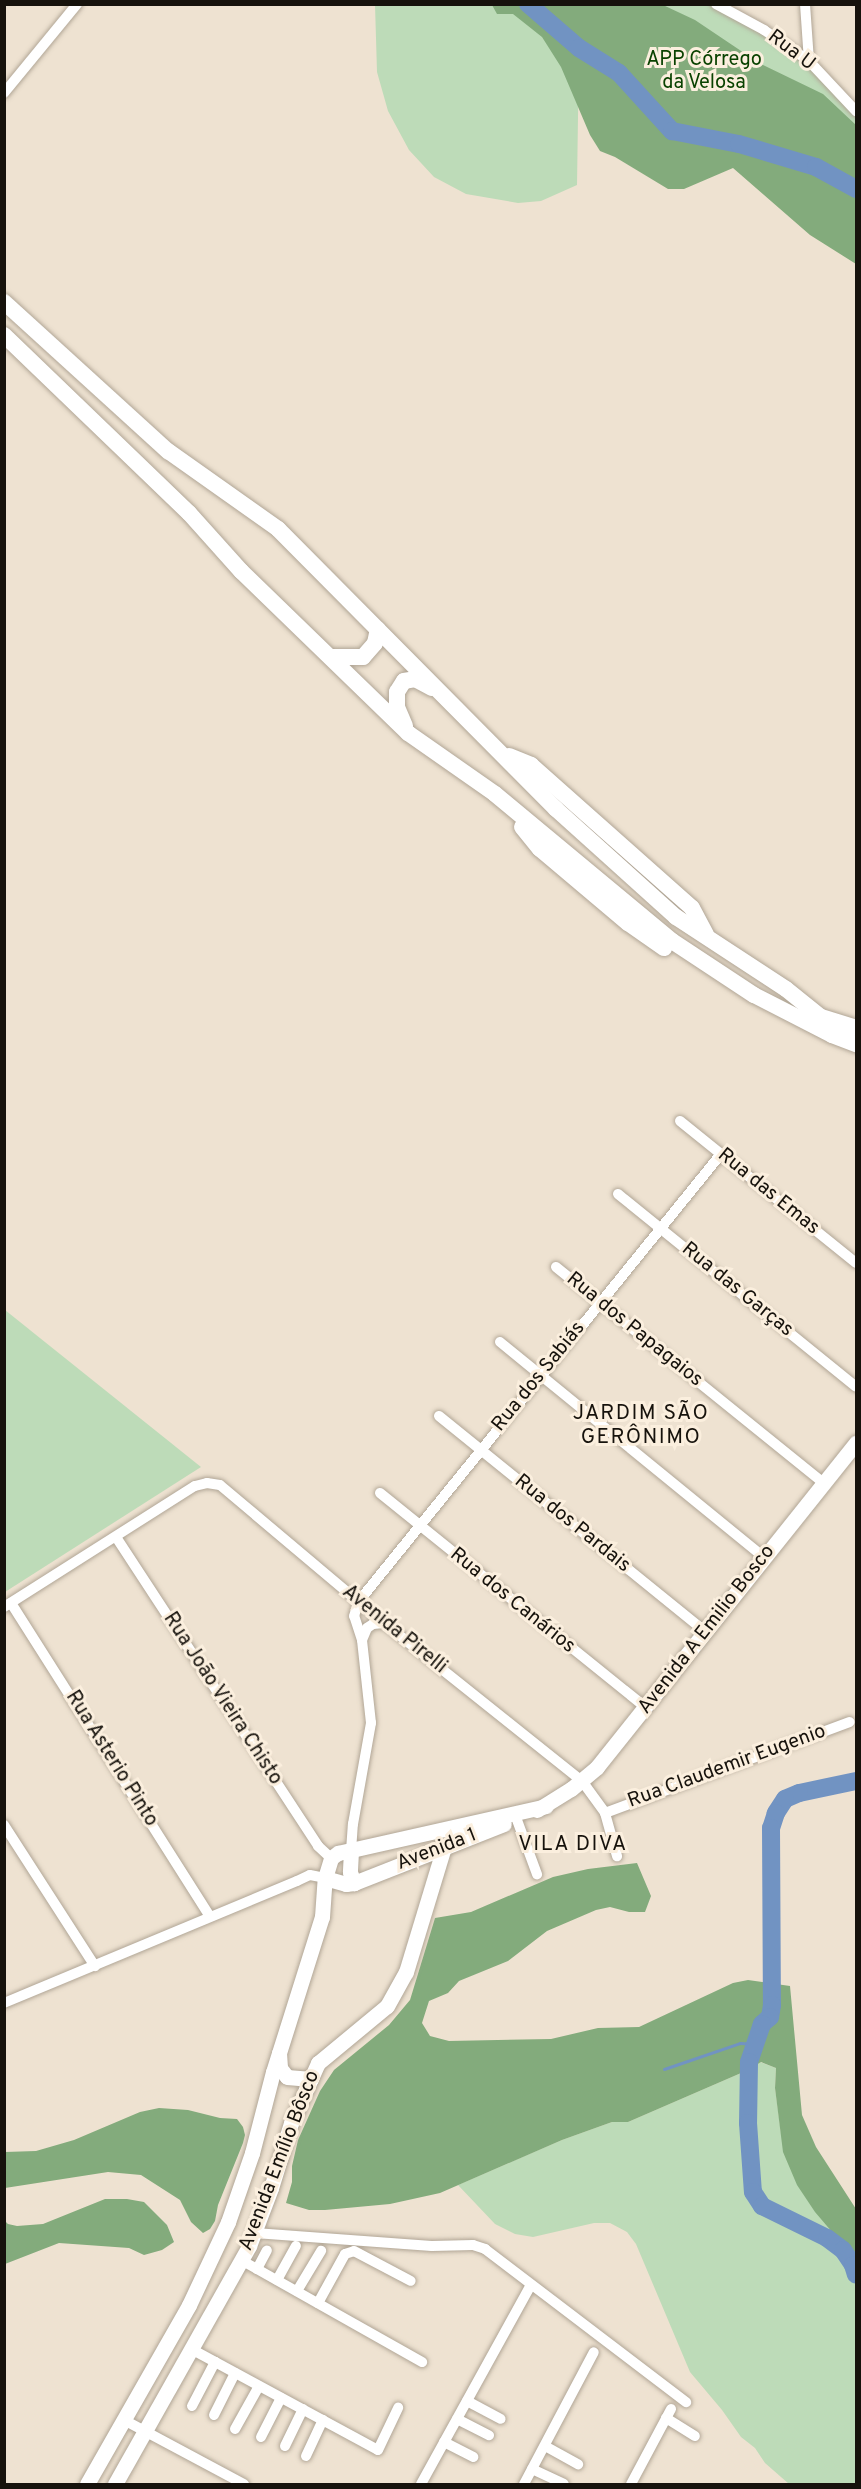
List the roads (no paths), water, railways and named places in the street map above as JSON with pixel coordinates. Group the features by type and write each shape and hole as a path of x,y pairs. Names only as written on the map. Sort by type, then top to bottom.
{"main road":[{"path":"4,302 168,451 278,529 556,809 676,917 786,989 821,1017 856,1028"},
{"path":"4,335 189,513 241,571 408,733 495,794 672,941 754,995 832,1035 856,1044"},
{"path":"332,657 363,657 375,643 378,629"},
{"path":"408,733 397,707 397,692 404,681 415,680 438,690"},
{"name":"Avenida A Emilio Bosco","path":"546,1806 582,1781 646,1708 856,1443"},
{"path":"331,1858 351,1851 546,1806"},
{"name":"Avenida 1","path":"354,1883 517,1820 546,1806"},
{"name":"Avenida Emílio Bôsco","path":"115,2484 193,2350 255,2233 291,2123 318,2063 387,2006 406,1972 444,1847"},
{"path":"326,1878 346,1884 354,1883 350,1872 351,1851"},
{"name":"Avenida Emílio Bôsco","path":"87,2484 207,2270 262,2118 279,2053 322,1917 326,1878 331,1858"},
{"path":"279,2053 279,2068 287,2077 311,2079"},
{"path":"207,2270 224,2261 239,2266"}],"street":[{"path":"4,93 77,4"},
{"name":"Rua U","path":"716,4 765,30 809,61 856,111"},
{"path":"804,4 809,61"},
{"name":"Rua das Emas","path":"680,1121 856,1263"},
{"name":"Rua dos Sabiás","path":"358,1601 721,1154"},
{"name":"Rua das Garças","path":"618,1194 856,1387"},
{"name":"Rua dos Papagaios","path":"556,1267 824,1483"},
{"path":"500,1342 764,1557"},
{"name":"Rua dos Pardais","path":"439,1416 706,1632"},
{"name":"Avenida Pirelli","path":"116,1537 195,1486 207,1483 226,1488 384,1623 582,1781 605,1813"},
{"name":"Rua dos Canários","path":"380,1493 646,1708"},
{"path":"8,1605 116,1537"},
{"name":"Rua João Vieira Chisto","path":"116,1537 318,1846 331,1858"},
{"path":"351,1851 353,1824 372,1723 362,1641 354,1616 358,1601"},
{"name":"Rua Asterio Pinto","path":"8,1605 210,1916"},
{"path":"362,1641 367,1628 373,1624 384,1623"},
{"name":"Rua Claudemir Eugenio","path":"605,1813 850,1722"},
{"path":"605,1813 617,1856"},
{"path":"517,1820 537,1874"},
{"path":"4,1825 95,1966"},
{"path":"4,2003 310,1875 326,1878"},
{"path":"255,2233 432,2246 473,2245 492,2254 686,2402"},
{"path":"277,2280 296,2246"},
{"path":"257,2269 267,2250"},
{"path":"297,2291 321,2251"},
{"path":"318,2303 345,2254 354,2251 411,2280"},
{"path":"239,2266 257,2269 422,2361"},
{"path":"422,2484 531,2285"},
{"path":"193,2350 378,2450 398,2408"},
{"path":"524,2484 594,2352"},
{"path":"192,2406 215,2362"},
{"path":"214,2415 235,2373"},
{"path":"235,2429 259,2386"},
{"path":"261,2437 281,2398"},
{"path":"467,2401 501,2419"},
{"path":"285,2446 303,2409"},
{"path":"635,2483 669,2414 695,2436"},
{"path":"124,2420 244,2484"},
{"path":"306,2456 323,2420"},
{"path":"457,2420 489,2435"},
{"path":"444,2442 473,2457"},
{"path":"545,2446 578,2464"},
{"path":"532,2469 564,2484"}],"waterway":[{"path":"528,4 579,48 619,73 672,131 739,144 816,167 856,189"},
{"path":"856,1781 799,1793 785,1799 776,1813 771,1828 772,2005 770,2017 762,2024 749,2062 748,2123 753,2192 762,2206 827,2238 843,2250 853,2265 856,2275"},
{"path":"664,2069 740,2043 755,2044"}],"district":[{"name":"JARDIM SÃO GERÔNIMO","path":"641,1426"},
{"name":"VILA DIVA","path":"573,1845"}],"park label":[{"name":"APP Córrego da Velosa","path":"704,72"}]}
